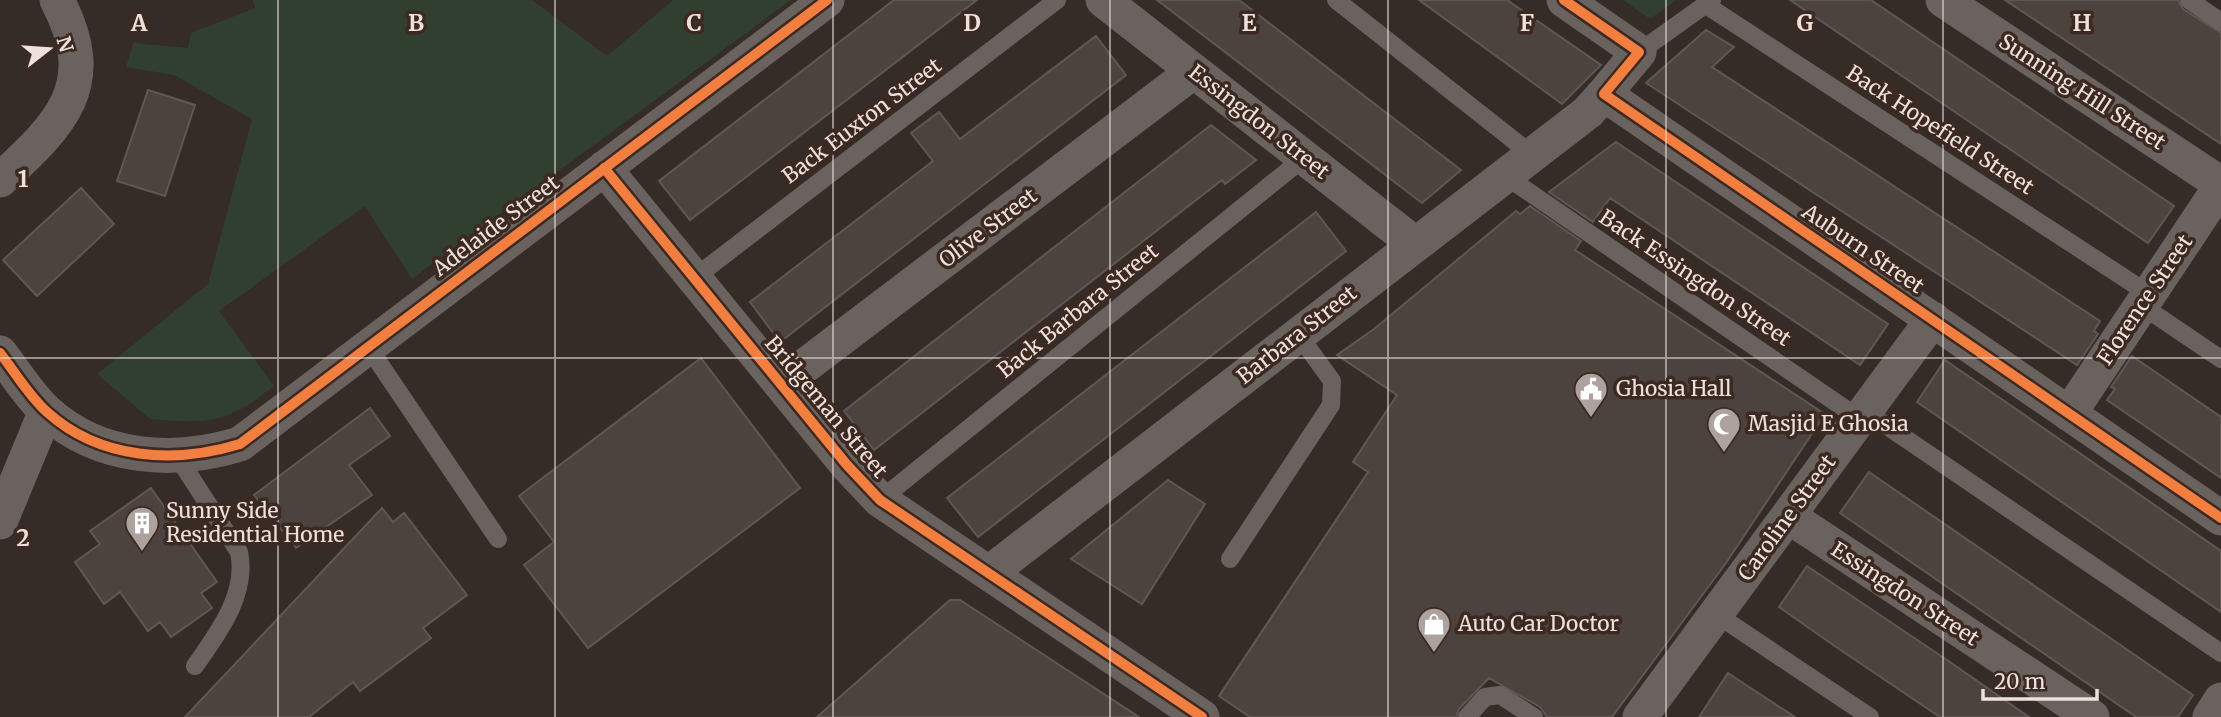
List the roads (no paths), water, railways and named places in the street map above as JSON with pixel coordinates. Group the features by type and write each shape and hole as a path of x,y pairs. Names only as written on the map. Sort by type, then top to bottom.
{"street":[{"path":"0,180 46,138 64,112 76,81 75,46 57,0"},
{"name":"Adelaide Street","path":"0,353 46,411 71,430 99,444 141,454 177,456 215,452 240,444 827,0"},
{"name":"Essingdon Street","path":"1103,0 1415,244"},
{"path":"1564,0 1639,52 1604,94"},
{"name":"Sunning Hill Street","path":"1943,0 2221,185"},
{"name":"Olive Street","path":"781,384 1194,71"},
{"name":"Barbara Street","path":"989,573 1588,112 1604,94"},
{"name":"Auburn Street","path":"1604,94 2221,518"},
{"name":"Bridgeman Street","path":"604,168 847,465 880,500 1202,717"},
{"name":"Florence Street","path":"2069,414 2221,185"},
{"name":"Caroline Street","path":"1651,713 1716,614 1933,319"},
{"path":"0,522 46,411"},
{"name":"Essingdon Street","path":"1788,516 2092,717"},
{"path":"2210,717 2221,701"}],"lane":[{"name":"Back Euxton Street","path":"694,278 1057,0"},
{"path":"1336,0 1531,154"},
{"path":"2189,0 2221,22"},
{"path":"1639,52 1709,2"},
{"name":"Back Hopefield Street","path":"1709,2 2145,300 2221,359"},
{"name":"Back Barbara Street","path":"880,500 1305,158"},
{"name":"Back Essingdon Street","path":"1504,175 2221,653"},
{"path":"1230,559 1331,405 1332,381 1298,334"},
{"path":"369,348 498,539"},
{"path":"177,456 240,552 242,564 229,617 195,666"},
{"path":"1716,614 1870,717"},
{"path":"1467,717 1485,696 1500,695 1534,717"}],"place":[{"name":"Ghosia Hall","path":"1591,419"},
{"name":"Masjid E Ghosia","path":"1724,454"},
{"name":"Sunny Side Residential Home","path":"142,553"},
{"name":"Auto Car Doctor","path":"1434,654"}]}
